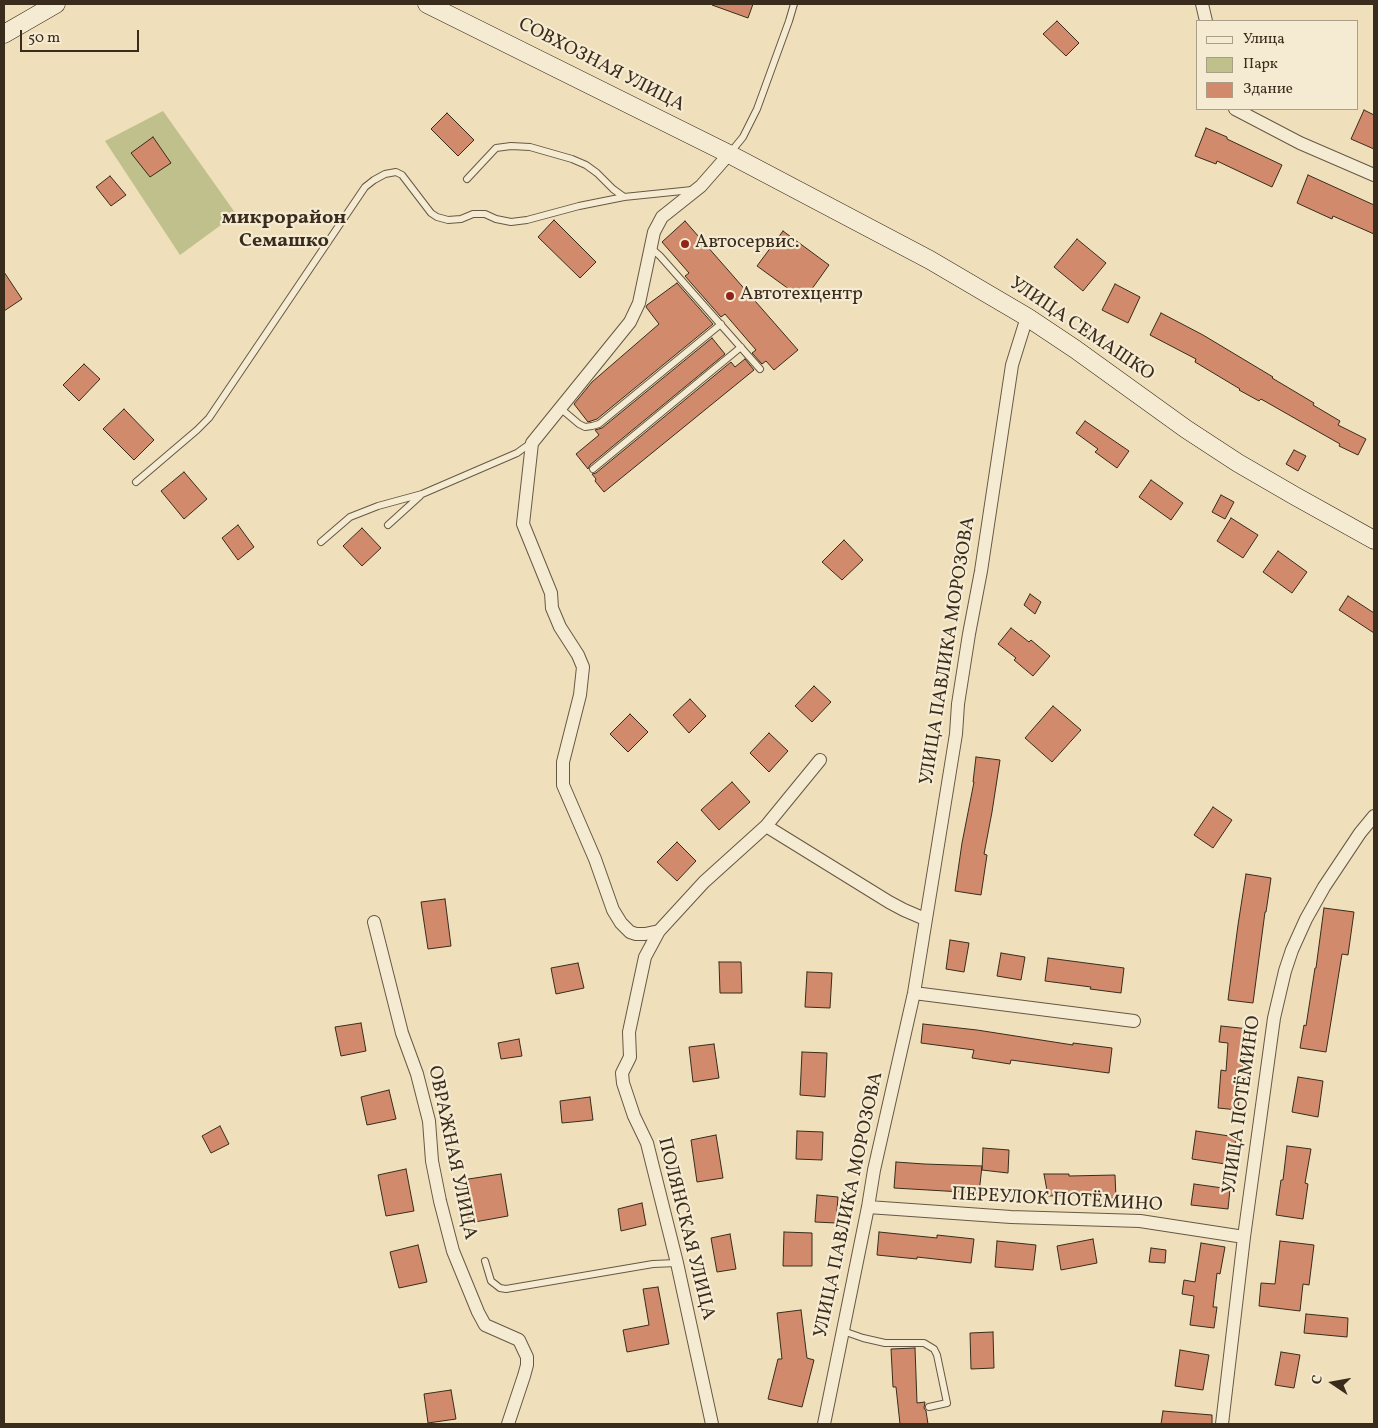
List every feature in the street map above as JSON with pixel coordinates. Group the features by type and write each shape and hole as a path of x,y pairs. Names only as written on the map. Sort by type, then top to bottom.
{"main road":[{"name":"СОВХОЗНАЯ УЛИЦА","path":"427,4 756,169"},
{"path":"4,34 47,6"},
{"name":"УЛИЦА СЕМАШКО","path":"756,169 930,260 1027,317 1186,429 1238,463 1374,540"}],"street":[{"path":"1202,4 1206,20"},
{"path":"1237,110 1300,143 1374,176"},
{"path":"645,957 638,942 621,923 614,910 595,859 563,785 563,762 580,695 583,667 578,654 557,621 552,608 551,593 523,524 532,443 630,322 638,303 654,232 662,218 696,190 729,154"},
{"name":"УЛИЦА ПАВЛИКА МОРОЗОВА","path":"824,1424 874,1170 914,993 956,734 958,704 981,571 1012,365 1027,317"},
{"name":"ПОЛЯНСКАЯ УЛИЦА","path":"712,1424 647,1143 634,1116 623,1083 622,1074 630,1057 629,1032 645,957 658,931 704,882 766,826 820,760"},
{"name":"УЛИЦА ПОТЁМИНО","path":"1222,1424 1244,1237 1274,1018 1285,971 1306,919 1324,887 1360,833 1374,816"},
{"path":"766,826 889,902 925,919"},
{"name":"ОВРАЖНАЯ УЛИЦА","path":"374,922 402,1033 417,1074 427,1112 432,1161 453,1251 485,1325 519,1340 527,1357 524,1376 508,1424"},
{"path":"630,932 645,934 658,931"},
{"path":"914,993 1134,1021"},
{"name":"ПЕРЕУЛОК ПОТЁМИНО","path":"868,1207 1011,1217 1140,1221 1244,1237"}],"lane":[{"path":"729,154 743,137 756,109 794,4"},
{"path":"468,179 496,148 511,146 530,147 586,165 624,197"},
{"path":"136,482 209,418 324,246 366,187 385,174 396,172 402,175 430,213 448,220 461,220 473,214 485,214 496,219 511,222 624,197 696,190"},
{"path":"651,248 760,369"},
{"path":"560,408 585,427 598,424 721,324"},
{"path":"593,469 741,348"},
{"path":"322,542 350,517 378,506 422,494 517,453 532,443"},
{"path":"388,525 422,494"},
{"path":"485,1261 495,1285 506,1289 653,1264 676,1263"},
{"path":"843,1331 884,1343 924,1343 934,1349 938,1355 947,1403 929,1407"}],"green space":[{"path":"163,111 236,214 180,255 105,141"}],"building":[{"path":"712,4 753,4 748,18"},
{"path":"1057,21 1079,43 1066,56 1043,34"},
{"path":"1364,110 1374,115 1374,149 1351,139"},
{"path":"447,113 474,140 458,156 431,129"},
{"path":"1206,128 1282,165 1272,187 1217,161 1216,164 1195,156"},
{"path":"153,137 171,163 150,177 131,153"},
{"path":"1308,175 1374,205 1374,234 1333,216 1332,219 1297,203"},
{"path":"110,176 126,195 111,206 96,187"},
{"path":"554,220 596,262 580,278 538,237"},
{"name":"Автотехцентр","path":"685,221 798,350 774,370 766,361 762,364 752,353 756,350 725,314 721,317 685,276 689,273 662,242"},
{"path":"783,231 829,265 804,300 757,266"},
{"path":"1077,239 1106,263 1083,291 1054,267"},
{"path":"4,272 22,299 4,311"},
{"path":"677,283 713,324 597,419 588,422 574,404 592,382 659,324 646,307"},
{"path":"1115,284 1140,297 1128,323 1102,310"},
{"path":"1161,313 1203,335 1273,377 1340,421 1338,425 1366,439 1358,455 1339,446 1340,444 1261,399 1259,401 1239,390 1195,362 1196,359 1150,335"},
{"path":"712,338 725,354 590,465 588,469 576,454 599,435 595,430 602,428"},
{"path":"745,359 754,370 604,492 592,474 596,473 731,362 735,367"},
{"path":"84,364 100,379 79,401 63,385"},
{"path":"124,409 154,440 134,460 103,429"},
{"path":"1085,421 1129,451 1117,468 1095,452 1098,449 1076,433"},
{"path":"1294,450 1306,456 1298,471 1286,464"},
{"path":"184,472 207,499 184,519 161,491"},
{"path":"1151,480 1183,503 1171,520 1139,497"},
{"path":"1221,495 1234,502 1225,519 1212,512"},
{"path":"1231,518 1258,535 1243,558 1217,541"},
{"path":"238,525 254,547 238,560 222,538"},
{"path":"362,528 381,548 362,566 343,546"},
{"path":"844,540 863,560 842,580 822,562"},
{"path":"1278,551 1307,572 1292,593 1263,572"},
{"path":"1030,594 1041,602 1035,614 1024,605"},
{"path":"1348,596 1374,613 1374,633 1339,610"},
{"path":"1011,628 1029,642 1031,640 1050,656 1033,676 1014,660 1016,658 998,644"},
{"path":"814,686 831,702 812,722 795,706"},
{"path":"690,699 706,716 689,733 673,715"},
{"path":"1053,706 1081,730 1052,762 1025,738"},
{"path":"630,714 648,732 628,752 610,734"},
{"path":"769,733 788,751 769,772 750,753"},
{"path":"976,757 1000,760 984,854 987,855 981,895 955,891 974,782"},
{"path":"732,782 750,802 719,830 701,810"},
{"path":"1213,807 1232,820 1213,848 1194,835"},
{"path":"677,842 696,861 677,881 657,862"},
{"path":"1246,874 1271,878 1253,1003 1228,1000"},
{"path":"445,899 451,946 428,949 421,902"},
{"path":"1324,908 1354,912 1348,955 1342,954 1326,1052 1300,1048 1304,1025 1306,1026 1316,968"},
{"path":"950,940 969,943 964,972 946,969"},
{"path":"1001,953 1025,957 1021,980 997,976"},
{"path":"1048,958 1124,968 1121,993 1045,981"},
{"path":"719,962 741,962 742,993 720,993"},
{"path":"578,963 584,988 556,994 551,968"},
{"path":"807,972 832,973 830,1008 805,1007"},
{"path":"361,1023 366,1051 341,1056 335,1027"},
{"path":"923,1024 977,1030 1073,1045 1073,1043 1112,1048 1109,1073 1011,1060 1010,1064 972,1058 974,1050 921,1043"},
{"path":"1221,1026 1249,1029 1238,1110 1218,1108 1221,1070 1226,1071 1228,1043 1219,1042"},
{"path":"519,1039 522,1056 501,1059 498,1043"},
{"path":"714,1044 719,1078 693,1082 689,1047"},
{"path":"802,1052 827,1053 825,1097 800,1095"},
{"path":"1298,1077 1323,1081 1318,1117 1292,1112"},
{"path":"389,1090 396,1119 367,1125 361,1097"},
{"path":"590,1097 593,1120 562,1123 560,1101"},
{"path":"220,1126 229,1144 211,1153 202,1136"},
{"path":"797,1131 823,1132 822,1160 796,1159"},
{"path":"1196,1131 1236,1137 1232,1165 1192,1159"},
{"path":"716,1135 723,1178 697,1182 691,1140"},
{"path":"1287,1146 1311,1149 1305,1183 1308,1184 1303,1219 1276,1215"},
{"path":"983,1148 1009,1150 1008,1173 982,1170"},
{"path":"896,1162 982,1166 979,1193 894,1188"},
{"path":"406,1169 414,1211 386,1216 378,1175"},
{"path":"501,1174 508,1216 469,1223 462,1180"},
{"path":"1044,1174 1069,1174 1069,1176 1115,1175 1116,1198 1085,1198 1085,1195 1048,1196"},
{"path":"1194,1184 1230,1189 1228,1209 1191,1205"},
{"path":"817,1195 838,1197 836,1223 815,1222"},
{"path":"642,1203 646,1225 621,1231 618,1209"},
{"path":"784,1232 812,1233 812,1266 783,1266"},
{"path":"879,1232 937,1238 937,1235 974,1239 971,1263 877,1255"},
{"path":"730,1234 736,1269 717,1272 711,1238"},
{"path":"1093,1239 1097,1263 1061,1270 1057,1246"},
{"path":"997,1241 1036,1245 1033,1270 995,1267"},
{"path":"1280,1241 1314,1245 1309,1285 1303,1284 1300,1311 1259,1306 1261,1283 1275,1284"},
{"path":"1201,1243 1225,1247 1220,1274 1217,1273 1213,1307 1217,1307 1214,1328 1190,1325 1194,1296 1182,1294 1184,1280 1195,1282"},
{"path":"418,1245 427,1282 399,1288 390,1252"},
{"path":"1151,1248 1166,1250 1165,1263 1149,1262"},
{"path":"658,1287 669,1344 627,1352 623,1330 649,1325 643,1289"},
{"path":"801,1310 807,1358 814,1360 802,1407 768,1399 778,1359 782,1359 777,1313"},
{"path":"1306,1314 1348,1318 1347,1337 1304,1333"},
{"path":"993,1332 994,1368 971,1369 970,1333"},
{"path":"915,1348 917,1403 925,1402 924,1408 928,1424 900,1424 896,1387 893,1387 891,1349"},
{"path":"1180,1350 1209,1355 1203,1390 1175,1386"},
{"path":"1281,1352 1300,1355 1294,1388 1275,1385"},
{"path":"451,1390 456,1419 428,1423 424,1394"},
{"path":"1163,1411 1212,1415 1212,1424 1161,1424"}],"place":[{"name":"Автосервис.","path":"685,244"},
{"name":"Автотехцентр","path":"730,296"}],"district":[{"name":"микрорайон Семашко","path":"284,230"}]}
